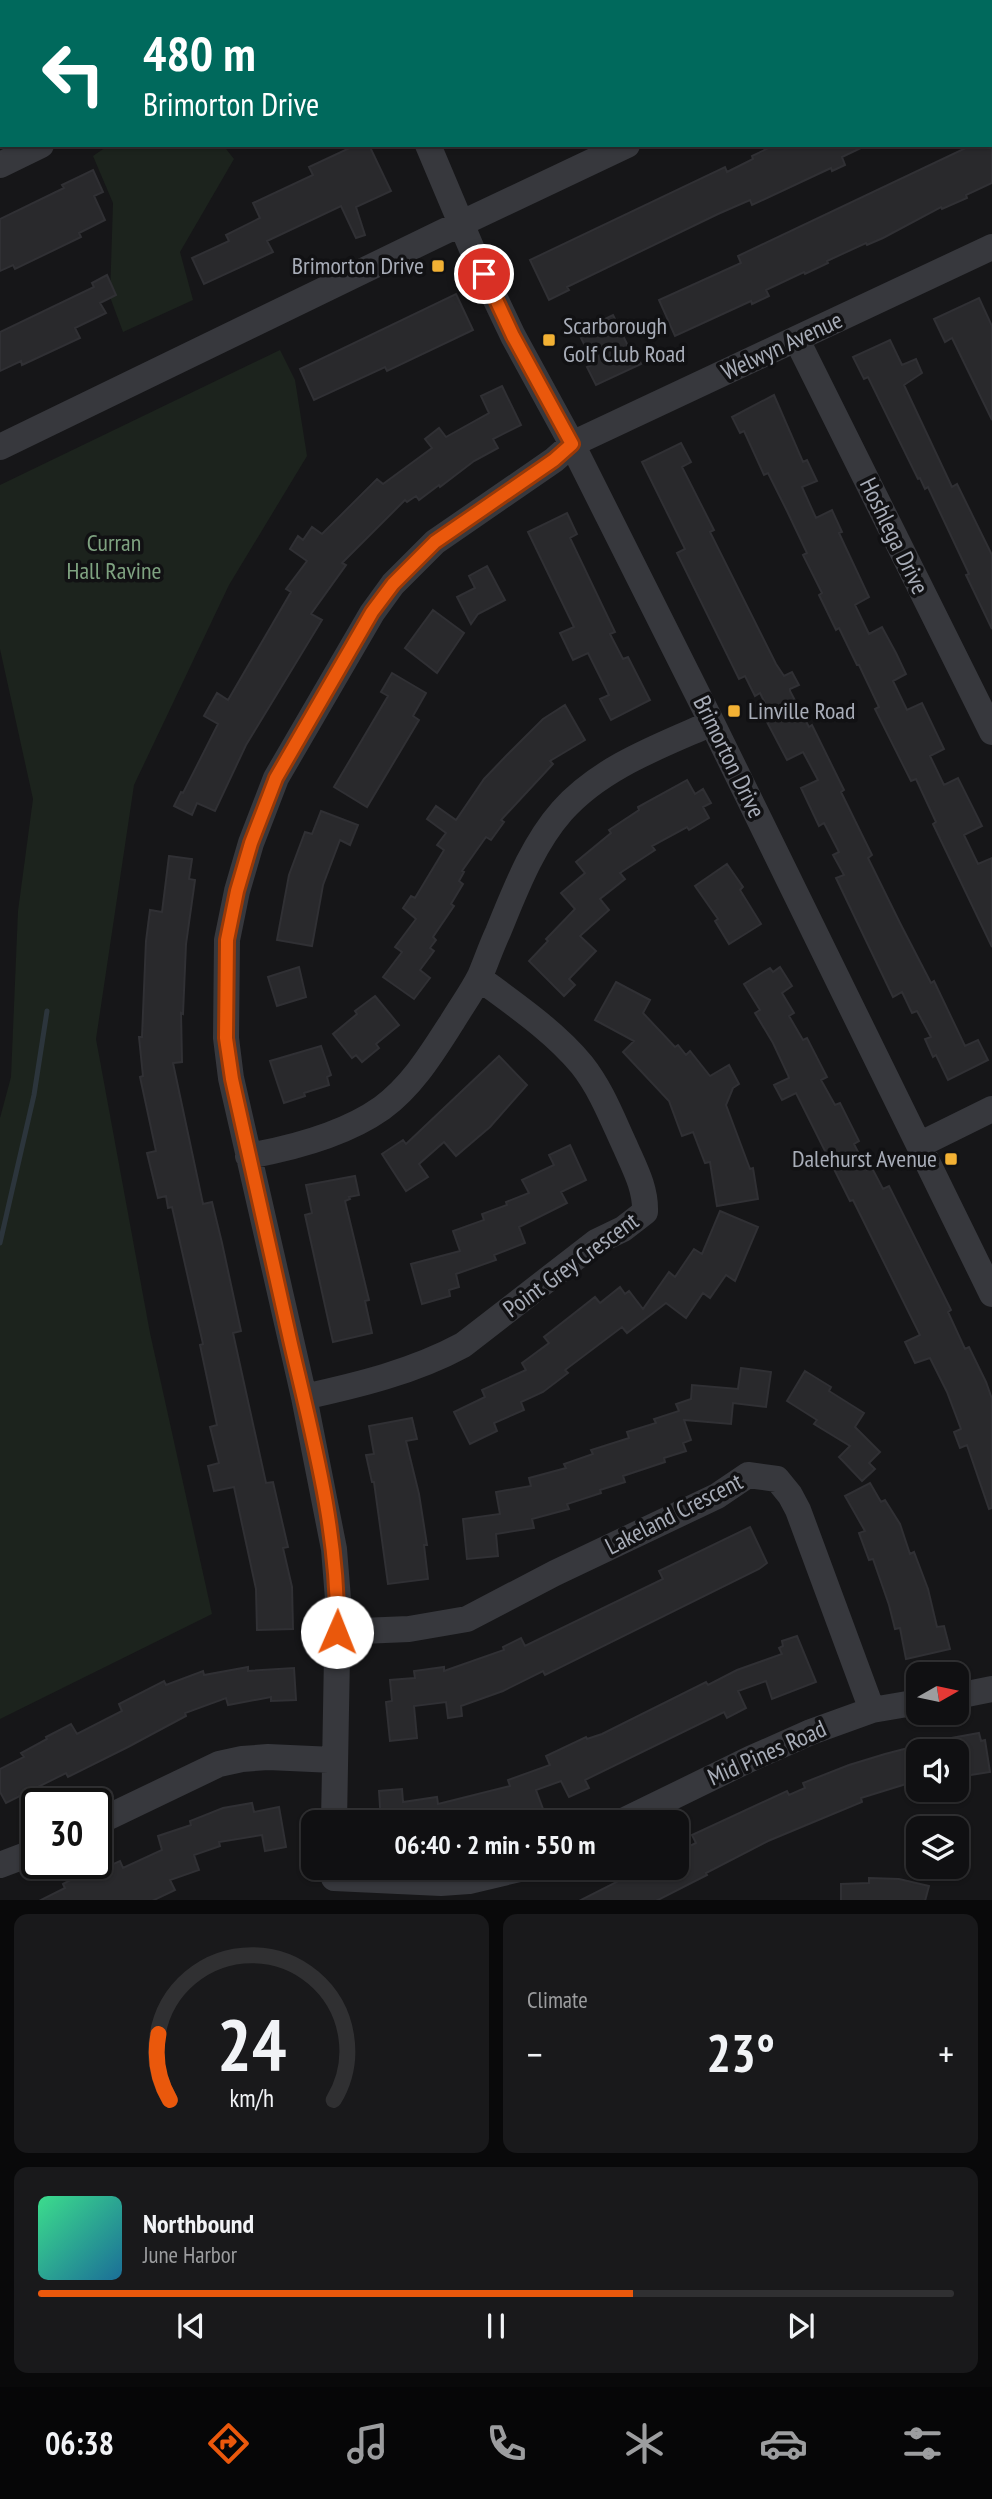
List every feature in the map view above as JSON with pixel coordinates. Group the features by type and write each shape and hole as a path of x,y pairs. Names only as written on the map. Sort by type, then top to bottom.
{"street":[{"path":"0,165 37,147"},
{"name":"Brimorton Drive","path":"429,147 460,223 513,336 572,444 712,723 992,1294"},
{"path":"0,447 460,223 624,147"},
{"name":"Welwyn Avenue","path":"334,1810 338,1599 334,1549 304,1397 248,1156 226,1038 227,940 237,891 263,807 276,778 372,612 393,584 435,542 554,460 572,444 992,247"},
{"name":"Hoshlega Drive","path":"797,340 992,732"},
{"path":"248,1156 278,1151 352,1126 380,1109 405,1087 426,1062 479,978 519,881 562,811 612,772 670,740 712,723"},
{"name":"Point Grey Crescent","path":"304,1397 397,1374 463,1345 596,1242 623,1229 645,1212 645,1199 638,1175 598,1090 582,1065 546,1031 479,978"},
{"path":"919,1144 992,1109"},
{"name":"Lakeland Crescent","path":"337,1632 409,1629 467,1619 555,1573 717,1496 748,1475 762,1476 777,1479 798,1510 872,1710"},
{"path":"970,1693 992,1689"},
{"name":"Mid Pines Road","path":"646,1810 811,1732 872,1710 906,1704"},
{"path":"112,1815 219,1763 268,1757 334,1760"},
{"path":"0,1865 21,1857"},
{"path":"334,1882 441,1884 473,1880"}],"green space":[{"path":"106,147 225,147 234,159 180,252 193,300 123,332 110,297 113,203 93,156"},
{"name":"Curran Hall Ravine","path":"280,350 295,380 307,456 229,585 134,785 96,1039 150,1333 212,1614 0,1719 0,1118 11,1077 18,911 33,799 0,649 0,485"}],"building":[{"path":"352,147 370,147 391,191 356,207 365,235 356,238 341,206 267,241 273,252 204,284 192,258 229,241 226,235 260,218 253,203 313,175 309,167"},
{"path":"771,147 863,147 842,157 845,165 832,171 831,168 752,205 750,200 718,214 567,287 569,290 549,300 530,260 725,167 727,172 753,159 752,156"},
{"path":"968,147 992,147 992,183 966,195 967,198 942,209 941,207 883,238 867,245 866,243 805,274 804,272 766,290 769,296 752,304 751,301 675,336 659,300 741,263 738,256"},
{"path":"93,170 103,192 94,196 105,220 79,233 81,237 15,269 13,265 0,271 0,219 64,188 62,185"},
{"path":"107,275 116,295 100,303 106,313 75,328 80,338 22,365 21,361 0,371 0,332 94,287 92,283"},
{"path":"456,294 473,330 387,371 385,367 314,400 300,369"},
{"path":"979,298 992,326 992,420 952,338 945,342 934,319"},
{"path":"613,315 628,346 632,344 641,364 596,385 587,367 594,364 578,332"},
{"path":"890,340 902,365 916,359 922,373 904,385 952,487 957,484 992,555 992,629 928,487 925,489 920,478 918,479 868,377 864,379 853,357"},
{"path":"502,386 521,425 493,439 498,448 474,461 440,487 439,485 419,500 416,496 407,502 405,500 342,563 346,565 311,614 322,620 246,745 215,811 197,803 192,815 174,806 218,724 204,716 217,693 228,700 291,592 286,589 307,561 290,549 298,536 303,540 312,527 322,534 377,479 383,484 432,448 425,439 439,428 446,437 489,413 481,396"},
{"path":"774,395 803,462 807,460 817,481 802,487 816,518 832,510 842,532 839,533 869,597 855,605 869,634 882,627 896,653 906,674 893,681 907,710 922,703 944,749 930,756 944,785 958,778 982,826 964,835 978,864 992,858 992,947 933,824 936,822 916,779 911,781 875,709 879,707 859,665 839,628 836,630 819,595 822,593 803,555 807,553 787,511 768,473 764,475 744,431 740,433 732,417"},
{"path":"681,443 691,462 682,467 714,530 710,532 776,664 784,676 792,672 799,685 790,691 809,727 812,725 844,790 841,792 872,855 868,858 900,923 931,983 934,981 965,1046 978,1040 988,1060 948,1080 936,1055 933,1057 925,1039 931,1037 917,1011 912,1013 902,992 893,997 836,878 844,875 833,855 839,852 824,823 819,826 801,788 818,780 803,752 787,760 767,722 773,719 760,693 755,696 745,676 739,679 677,553 685,549 642,462"},
{"path":"567,513 577,534 570,538 615,632 610,634 623,659 628,657 650,700 611,720 600,699 609,695 588,653 573,660 560,633 574,627 528,532"},
{"path":"487,566 505,600 478,614 471,624 457,597 475,588 469,576"},
{"path":"433,610 464,633 437,673 405,648"},
{"path":"392,673 426,693 413,716 419,720 367,807 334,787 388,696 381,692"},
{"path":"565,705 585,740 550,761 553,764 501,820 504,822 491,840 486,837 462,871 464,872 459,881 463,884 451,904 454,906 433,937 436,940 430,948 434,951 420,970 430,978 414,999 383,977 402,952 395,947 416,919 403,908 411,896 415,898 444,850 437,845 446,833 427,819 436,806 456,820 484,779 543,719"},
{"path":"687,780 695,794 703,789 711,803 703,807 709,818 652,846 655,850 620,873 625,879 600,899 609,910 580,936 596,951 569,979 575,985 564,996 529,961 575,909 561,893 585,873 576,862 611,833 609,830 639,810 638,807"},
{"path":"321,811 358,825 350,845 340,840 323,885 312,946 277,940 289,875 305,832 312,834"},
{"path":"169,856 192,859 189,879 195,880 186,944 183,1014 181,1013 182,1062 173,1063 203,1204 212,1202 222,1243 241,1331 233,1333 266,1483 273,1482 288,1547 283,1548 292,1587 293,1629 257,1630 256,1589 234,1487 214,1491 208,1466 219,1463 210,1427 217,1425 200,1345 203,1344 172,1207 168,1208 166,1196 158,1198 147,1153 156,1151 140,1077 143,1076 139,1037 142,1037 146,941 150,910 162,912"},
{"path":"727,864 743,887 740,890 761,924 729,944 715,921 718,919 695,886"},
{"path":"299,967 306,997 277,1006 268,977"},
{"path":"780,967 792,986 782,993 794,1013 789,1016 803,1040 807,1038 827,1077 821,1080 835,1105 840,1103 859,1141 854,1144 867,1170 872,1168 883,1189 889,1186 951,1310 948,1312 965,1349 969,1347 986,1382 992,1399 992,1508 989,1509 967,1445 960,1448 954,1432 961,1429 930,1358 915,1363 905,1342 920,1335 853,1200 850,1201 796,1093 782,1100 774,1085 789,1078 755,1013 760,1010 744,984 770,968 773,972"},
{"path":"616,982 650,1000 643,1013 675,1047 678,1045 686,1055 690,1051 710,1076 729,1065 739,1084 733,1088 726,1105 750,1169 753,1168 758,1199 717,1206 710,1162 705,1163 693,1132 682,1136 669,1101 623,1052 634,1041 595,1020"},
{"path":"375,996 399,1025 376,1044 379,1048 362,1062 356,1055 352,1058 333,1034 357,1014 355,1011"},
{"path":"321,1046 331,1075 327,1077 329,1085 284,1103 270,1061"},
{"path":"499,1056 527,1085 490,1127 456,1156 444,1142 419,1164 428,1177 406,1191 382,1154 403,1140 406,1144"},
{"path":"570,1145 586,1180 561,1192 567,1203 519,1227 525,1243 494,1255 496,1260 456,1274 459,1287 449,1290 450,1296 422,1304 411,1264 460,1251 453,1231 484,1220 482,1214 529,1193 522,1180 554,1165 549,1155"},
{"path":"355,1176 359,1195 349,1197 350,1199 345,1201 369,1300 365,1301 372,1333 333,1342 305,1215 312,1213 306,1185"},
{"path":"720,1211 758,1227 735,1281 726,1275 710,1298 703,1293 686,1318 666,1303 627,1333 622,1327 565,1370 568,1373 543,1392 521,1402 524,1410 494,1423 497,1431 470,1444 454,1412 485,1397 482,1390 526,1370 522,1363 549,1343 544,1337 595,1297 600,1303 620,1287 625,1294 629,1291 643,1309 669,1272 675,1277 694,1249 702,1254"},
{"path":"741,1368 771,1372 766,1407 733,1403 731,1424 684,1420 691,1440 683,1443 686,1451 664,1458 665,1462 623,1476 625,1482 567,1504 569,1509 532,1519 534,1528 496,1534 498,1556 467,1559 463,1519 500,1514 496,1492 531,1486 529,1478 566,1468 564,1464 593,1454 591,1450 629,1438 627,1432 656,1423 654,1419 679,1411 676,1404 691,1399 692,1385 738,1389"},
{"path":"805,1371 831,1387 829,1391 864,1413 855,1427 880,1452 869,1463 875,1469 862,1481 839,1457 850,1446 814,1424 817,1420 787,1401"},
{"path":"412,1418 417,1439 406,1441 419,1494 427,1545 424,1545 428,1579 388,1584 374,1482 366,1455 374,1454 369,1426"},
{"path":"870,1483 881,1502 885,1500 900,1524 910,1554 914,1552 928,1589 937,1627 944,1626 950,1649 906,1659 900,1628 895,1629 873,1559 869,1560 859,1533 865,1531 845,1496"},
{"path":"750,1527 767,1563 759,1569 545,1675 543,1671 503,1691 461,1706 462,1716 448,1718 446,1702 414,1706 417,1738 390,1741 386,1702 392,1701 390,1680 415,1678 414,1671 444,1667 444,1671 504,1650 503,1647 521,1638 525,1646 663,1579 659,1571"},
{"path":"797,1636 816,1682 772,1699 766,1681 738,1691 746,1708 727,1718 724,1712 585,1780 589,1788 569,1797 561,1781 536,1790 543,1809 380,1810 379,1791 402,1789 403,1802 437,1797 438,1804 510,1786 508,1780 550,1765 546,1756 586,1737 587,1739 602,1734 706,1682 708,1685 737,1670 782,1654 779,1648 783,1646 782,1641"},
{"path":"248,1667 248,1671 294,1668 296,1700 271,1701 271,1697 228,1705 226,1698 185,1713 186,1716 68,1777 66,1773 36,1788 21,1788 21,1796 6,1803 0,1792 0,1769 24,1757 21,1753 71,1724 77,1734 122,1711 119,1704 164,1681 166,1685 203,1671 204,1675"},
{"path":"979,1733 981,1741 985,1740 990,1772 969,1775 969,1739 946,1739"},
{"path":"906,1749 906,1784 861,1798 862,1802 768,1841 658,1900 581,1900 620,1880 689,1880 689,1846 696,1843 692,1835 787,1791 789,1795 805,1788 803,1783"},
{"path":"252,1803 254,1812 279,1807 286,1847 265,1851 262,1835 219,1842 220,1846 194,1855 199,1870 170,1880 175,1890 154,1900 41,1900 65,1888 63,1884 72,1879 112,1879 112,1865 120,1861 123,1868 162,1850 158,1836 191,1825 190,1821 223,1808"},
{"path":"869,1878 899,1879 929,1886 925,1900 841,1900 841,1884 869,1883"}],"waterway":[{"path":"0,1243 34,1095 47,1011"}],"place":[{"name":"Brimorton Drive","path":"438,266"},
{"name":"Scarborough Golf Club Road","path":"549,340"},
{"name":"Linville Road","path":"734,711"},
{"name":"Dalehurst Avenue","path":"951,1159"}],"route":[{"path":"337,1632 338,1599 334,1549 304,1397 232,1079 226,1038 227,940 237,891 263,807 276,778 372,612 393,584 435,542 554,460 572,444 513,336 484,274"}]}
